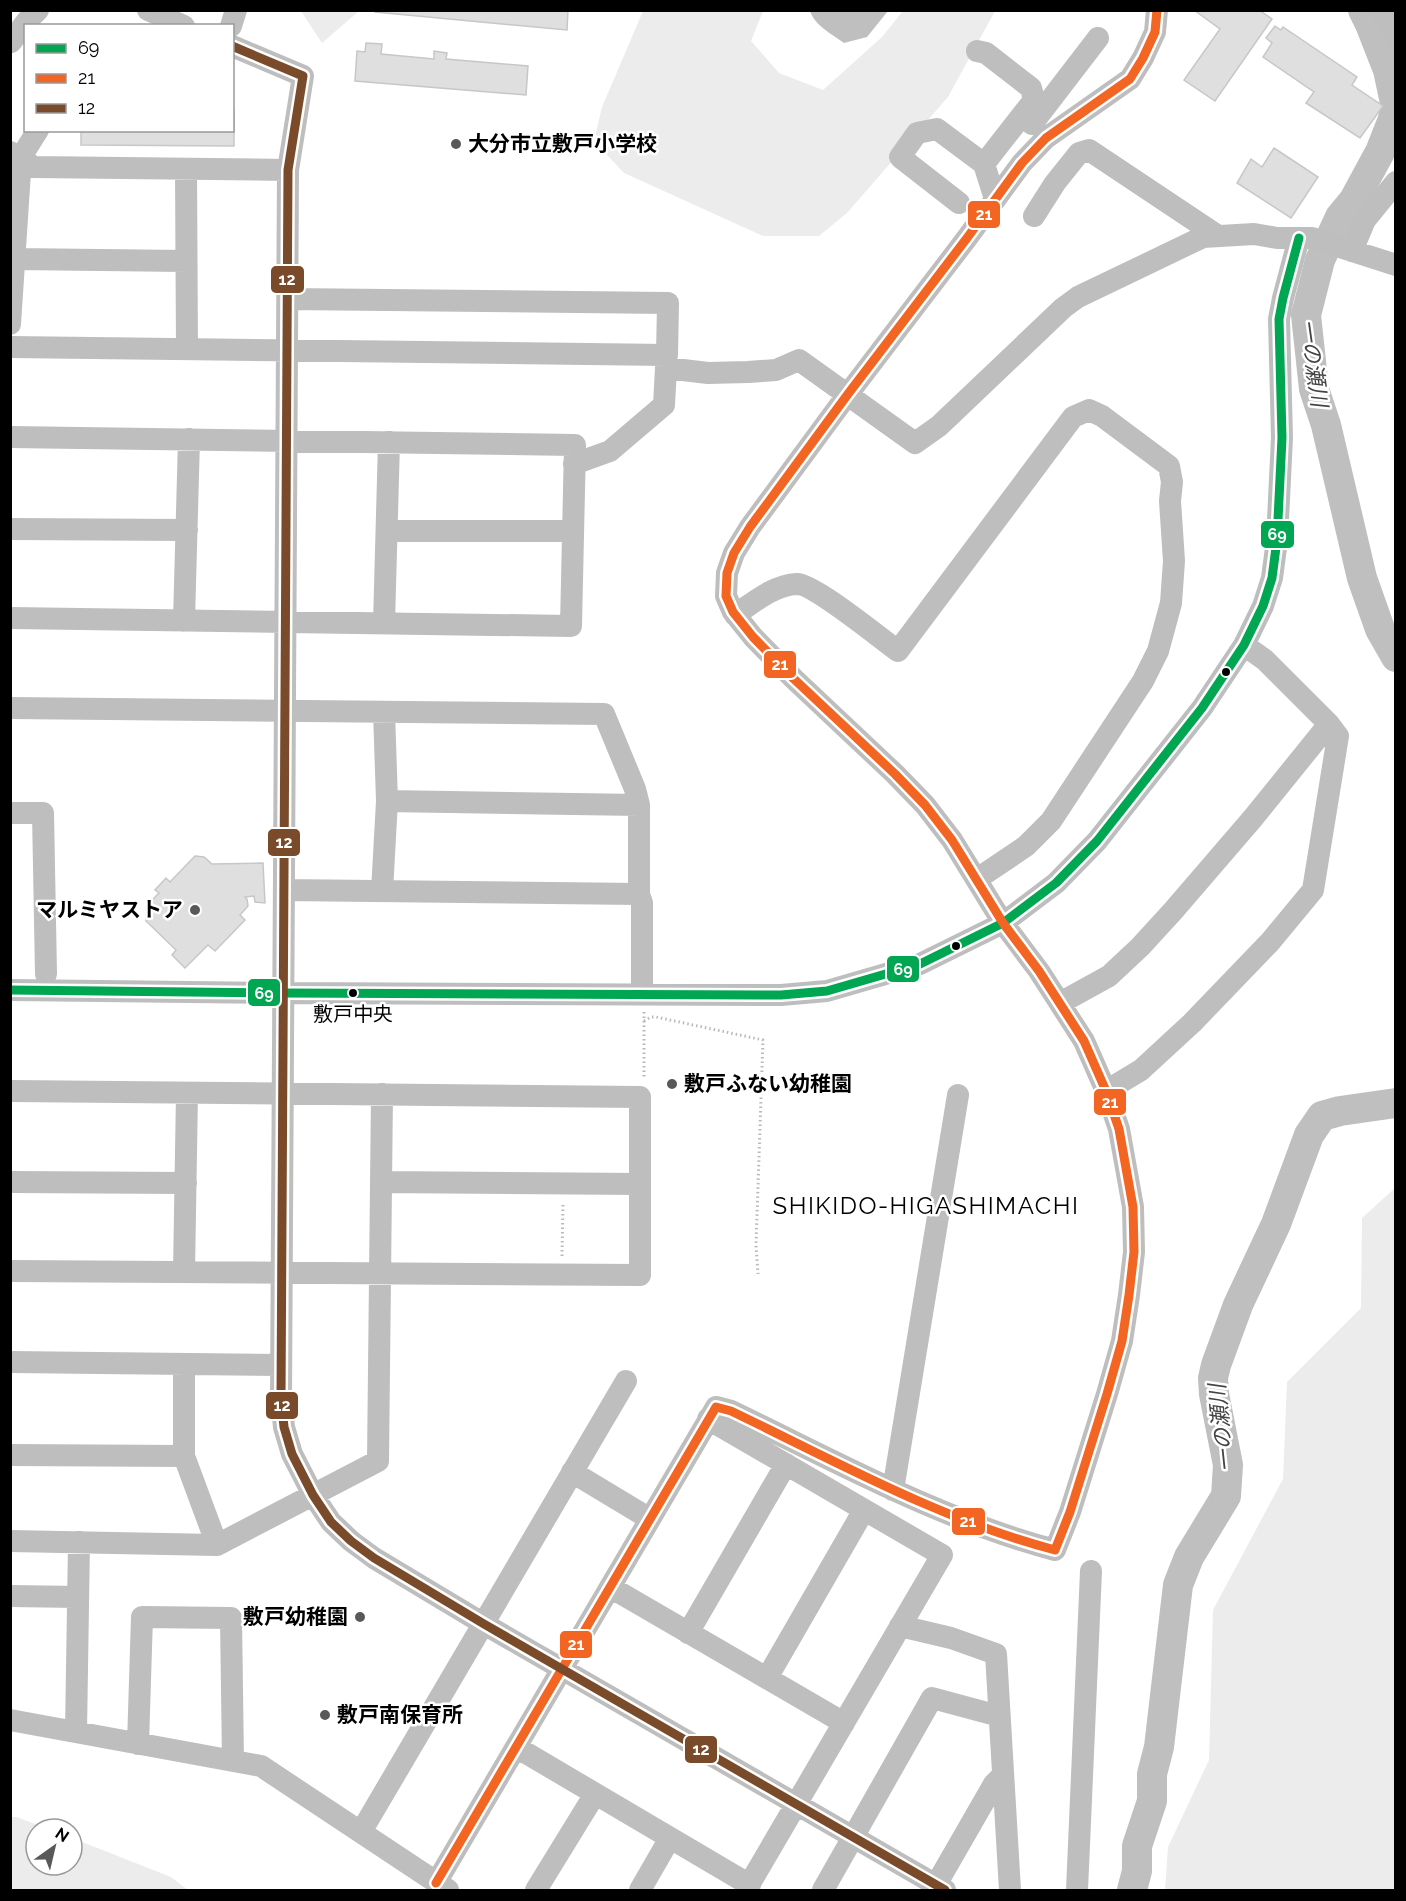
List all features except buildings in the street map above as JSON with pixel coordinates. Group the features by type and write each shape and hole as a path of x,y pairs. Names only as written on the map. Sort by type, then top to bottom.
{"street":[{"path":"25,24 38,10"},
{"path":"148,10 180,24"},
{"path":"10,1720 261,1766 442,1887 516,1747 716,1407 731,1411 893,1490 968,1523 1055,1550 1070,1512 1110,1384 1122,1341 1131,1284 1134,1252 1133,1207 1119,1130 1106,1091 1084,1041 1039,971 1003,923 952,840 925,805 753,637 735,615 726,596 727,573 734,553 750,527 1028,156 1054,132 1130,79 1155,32 1157,10"},
{"path":"1382,10 1395,37"},
{"path":"11,42 24,25"},
{"path":"1028,156 1016,145 1098,38"},
{"path":"234,47 303,76 288,170 281,1398 284,1427 292,1454 313,1495 331,1522 366,1552 484,1624 938,1888 994,1784 1002,1776"},
{"path":"977,51 986,53 1031,88 1034,100 984,164"},
{"path":"959,203 900,157 917,133 937,129 984,164 995,199"},
{"path":"10,324 16,155 36,132"},
{"path":"1034,216 1055,183 1079,153 1089,150 1218,236"},
{"path":"16,155 33,167 288,170"},
{"path":"186,169 187,350"},
{"path":"1348,250 1365,220 1395,182"},
{"path":"574,464 610,451 664,405 666,368 708,373 748,372 776,370 799,360 915,444 939,426 1063,308 1078,297 1203,237 1254,234 1306,238 1395,265"},
{"path":"10,990 780,995 827,991 920,964 1003,923 1056,883 1097,841 1202,708 1244,645 1263,606 1275,559 1282,438 1279,320 1283,298 1306,238"},
{"path":"14,259 186,261"},
{"path":"10,347 667,355 668,303 288,299"},
{"path":"735,615 768,593 785,586 800,584 816,592 898,651 1073,417 1089,411 1102,416 1169,466 1172,482 1170,501 1174,561 1171,603 1158,651 1143,681 1051,821 1026,846 977,879"},
{"path":"10,437 575,445 571,626 10,618"},
{"path":"184,621 189,439"},
{"path":"384,623 389,442"},
{"path":"10,529 187,530"},
{"path":"387,531 573,531"},
{"path":"1106,1091 1142,1070 1192,1023 1270,942 1313,890 1338,736 1329,724 1265,660 1244,645"},
{"path":"10,708 604,714 635,789 639,805 642,995"},
{"path":"382,891 387,801 384,712"},
{"path":"1060,1003 1109,976 1140,947 1253,818 1329,724"},
{"path":"387,801 639,805"},
{"path":"10,813 43,813 46,974"},
{"path":"284,890 639,894"},
{"path":"10,1091 640,1096 640,1275 10,1271"},
{"path":"184,1272 187,1093"},
{"path":"10,1541 217,1545 378,1461 382,1094"},
{"path":"893,1490 958,1095"},
{"path":"10,1182 186,1183"},
{"path":"381,1182 640,1184"},
{"path":"10,1362 281,1365"},
{"path":"184,1364 184,1456 217,1545"},
{"path":"361,1832 626,1381"},
{"path":"516,1747 670,1838 748,1888 942,1555 708,1419"},
{"path":"10,1455 184,1456"},
{"path":"688,1632 786,1464"},
{"path":"572,1472 650,1519"},
{"path":"767,1678 864,1510"},
{"path":"76,1732 79,1542"},
{"path":"1077,1890 1091,1571"},
{"path":"610,1587 844,1723"},
{"path":"10,1596 78,1597"},
{"path":"138,1744 142,1617 231,1618 233,1761"},
{"path":"900,1626 951,1638 996,1654 1010,1890"},
{"path":"823,1890 932,1698 999,1716"},
{"path":"536,1890 595,1794"},
{"path":"640,1890 670,1838"}],"path":[{"path":"640,1096 644,1089 642,995"},
{"path":"644,1022 651,1017 656,1017 763,1040 756,1245 758,1274"},
{"path":"561,1274 564,1183"}],"shaded area":[{"path":"810,10 888,11 867,37 844,43 820,25"},
{"path":"301,11 359,11 322,43"},
{"path":"643,11 763,11 751,41 779,73 823,90 882,37 903,11 995,11 948,97 847,213 819,236 763,236 624,173 594,141 602,107"},
{"path":"1395,1188 1395,1890 1165,1890 1168,1847 1209,1760 1213,1610 1283,1479 1287,1382 1361,1308 1362,1218"},
{"path":"11,1817 17,1817 24,1820 24,1877 84,1877 84,1843 171,1877 188,1890 11,1890"}],"waterway":[{"name":"一の瀬川","path":"1363,10 1388,70 1395,103 1393,119 1380,152 1354,200 1340,217 1320,260 1306,315 1314,389 1326,425 1362,578 1380,629 1396,657"},
{"name":"一の瀬川","path":"1132,1890 1137,1871 1137,1846 1152,1801 1152,1774 1159,1747 1178,1585 1189,1557 1226,1496 1228,1465 1214,1394 1213,1378 1216,1365 1238,1305 1276,1224 1309,1135 1322,1116 1340,1111 1396,1103"}],"transit line":[{"name":"21","path":"436,1883 716,1407 731,1411 930,1506 1013,1538 1055,1550 1070,1512 1122,1341 1134,1252 1133,1207 1119,1129 1106,1091 1084,1041 1039,971 1003,923 952,840 925,805 895,774 753,637 733,612 726,596 727,573 734,553 750,527 1022,163 1046,138 1130,79 1155,32 1157,10"},
{"name":"12","path":"234,47 303,76 288,170 281,1398 284,1427 292,1454 313,1495 331,1522 374,1558 945,1890"},
{"name":"69","path":"10,990 781,995 827,991 920,964 1003,923 1056,883 1097,841 1202,708 1244,645 1263,606 1272,578 1277,540 1282,438 1279,319 1299,238"}],"place":[{"name":"大分市立敷戸小学校","path":"456,144"},
{"name":"マルミヤストア","path":"195,910"},
{"name":"敷戸中央","path":"353,993"},
{"name":"敷戸ふない幼稚園","path":"672,1084"},
{"name":"敷戸幼稚園","path":"360,1617"},
{"name":"敷戸南保育所","path":"325,1715"}],"district":[{"name":"SHIKIDO-HIGASHIMACHI","path":"926,1206"}]}
